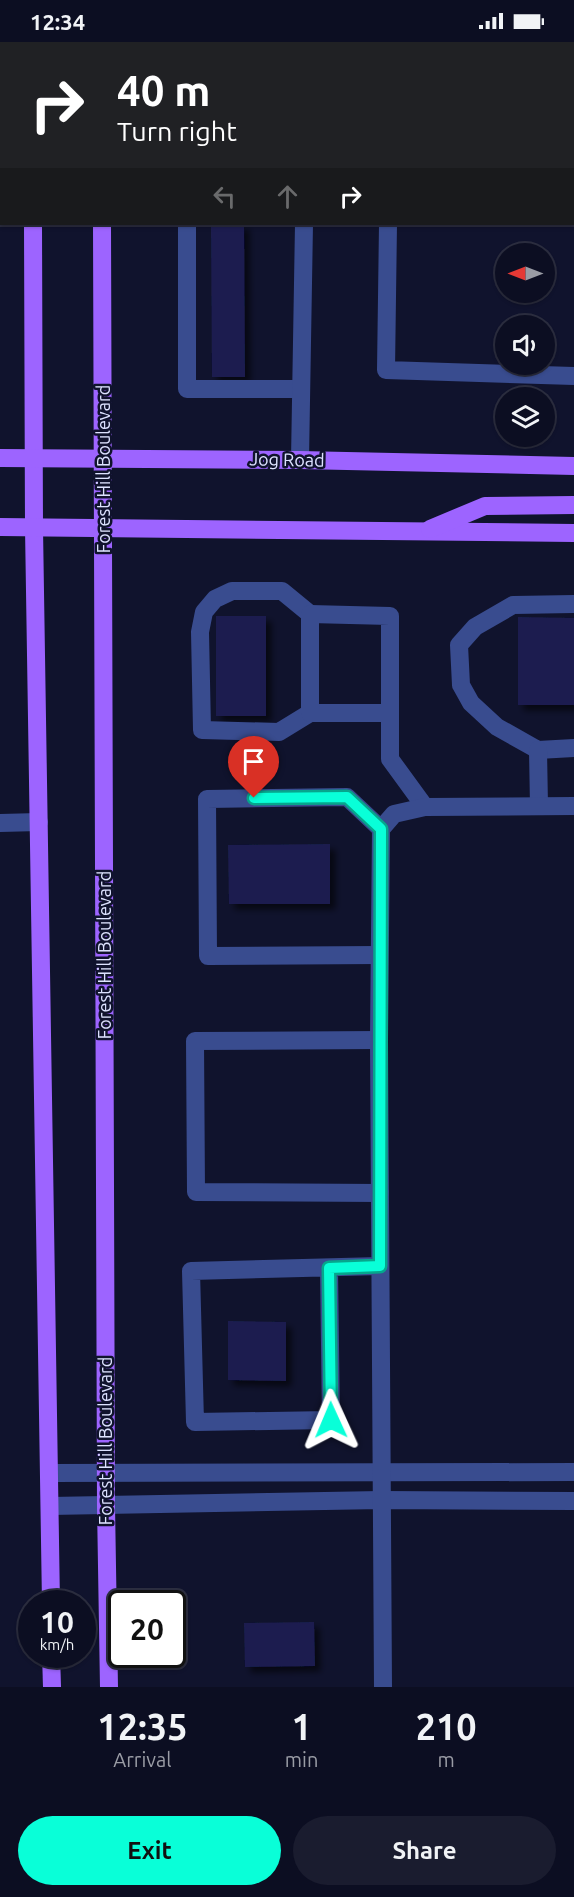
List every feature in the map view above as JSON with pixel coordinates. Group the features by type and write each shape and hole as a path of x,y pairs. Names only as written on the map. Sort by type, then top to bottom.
{"main road":[{"path":"33,225 34,528 51,1590"},
{"name":"Forest Hill Boulevard","path":"102,225 106,1506 109,1687"},
{"name":"Jog Road","path":"0,458 300,460 574,466"},
{"path":"420,533 485,506 574,505"},
{"path":"0,527 574,533"},
{"path":"51,1668 52,1687"}],"lane":[{"path":"187,225 187,389 301,389"},
{"path":"300,460 304,225"},
{"path":"388,225 386,370 574,376"},
{"path":"390,713 310,713 279,732 202,730 200,632 204,612 215,599 232,591 282,591 310,614 390,616 390,713 390,759 425,807"},
{"path":"574,604 513,605 475,627 459,645 461,685 471,703 497,727 538,750 574,748"},
{"path":"310,614 310,713"},
{"path":"538,750 539,807"},
{"path":"379,955 208,956 207,798 347,797 381,829"},
{"path":"383,1687 379,1040 381,829 394,814 425,807 574,806"},
{"path":"0,823 39,822"},
{"path":"379,1040 195,1041 195,1089 196,1192 380,1193"},
{"path":"329,1268 331,1420 195,1422 191,1271 380,1266"},
{"path":"50,1473 574,1472"},
{"path":"50,1506 381,1500 574,1501"}],"building":[{"path":"211,225 244,225 245,377 212,377"},
{"path":"216,616 266,616 266,716 216,716"},
{"path":"518,617 574,618 574,705 518,705"},
{"path":"330,844 330,904 229,904 228,845"},
{"path":"228,1321 286,1322 286,1381 228,1380"},
{"path":"314,1622 315,1666 245,1667 244,1623"}],"route":[{"path":"254,798 347,797 381,829 379,858 380,1266 329,1268 331,1420"}]}
